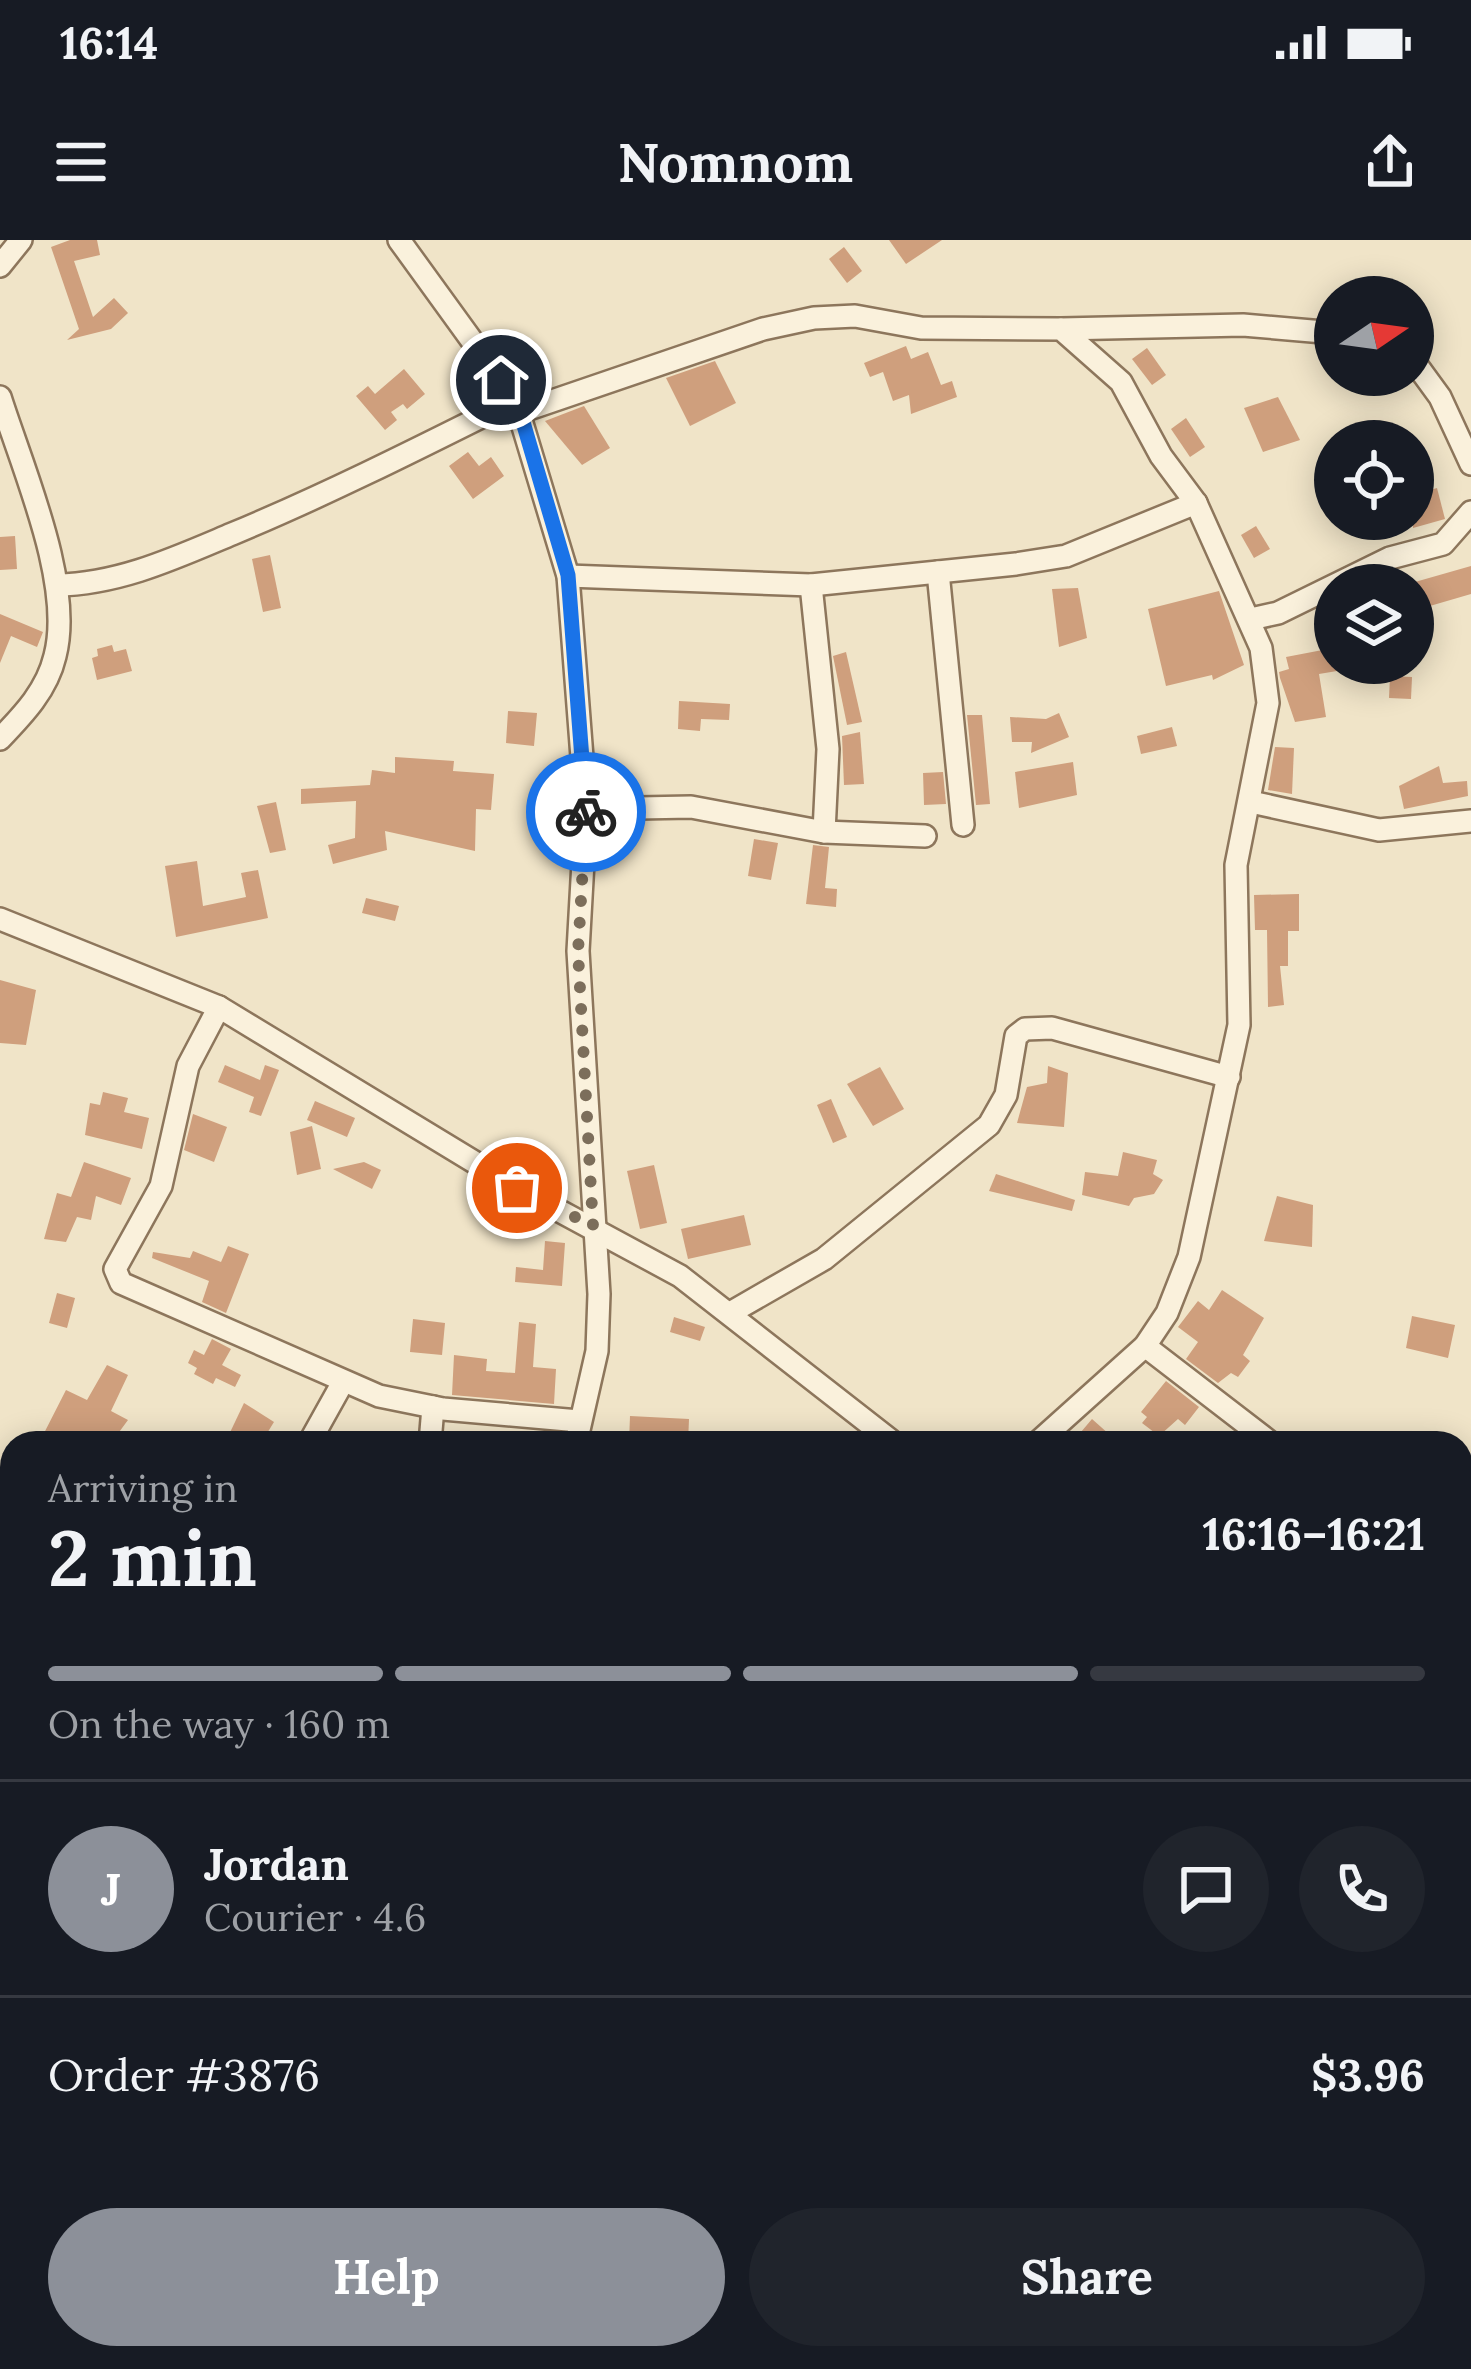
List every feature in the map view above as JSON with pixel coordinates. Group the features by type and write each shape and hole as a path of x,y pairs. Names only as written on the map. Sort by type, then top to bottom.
{"street":[{"path":"0,266 21,240"},
{"path":"399,240 517,406 568,575 586,809 578,952 597,1351 578,1431"},
{"path":"57,585 124,576 206,545 517,406 763,329 814,318 855,316 921,328 1243,325 1314,331"},
{"path":"1050,1431 1144,1346 1168,1313 1189,1257 1239,1024 1236,865 1268,703 1261,648 1251,620 1196,503 1161,456 1121,382 1061,329"},
{"path":"1434,389 1471,464"},
{"path":"0,739 35,702 55,659 61,625 57,585 1,403"},
{"path":"568,575 811,585 938,572 1066,556 1196,503"},
{"path":"1251,620 1278,613 1390,558 1443,544 1471,512"},
{"path":"938,572 963,825"},
{"path":"811,585 829,748 824,832"},
{"path":"1251,802 1379,830 1471,821"},
{"path":"586,809 691,807 824,832 925,836"},
{"path":"0,920 219,1007 517,1188 593,1226 730,1313 880,1431"},
{"path":"219,1007 188,1066 161,1186 115,1269 121,1283 343,1382 433,1407 572,1431"},
{"path":"730,1313 824,1259 989,1125 1006,1095 1016,1036 1025,1029 1052,1028 1229,1078"},
{"path":"1144,1346 1255,1431"},
{"path":"316,1431 343,1382"},
{"path":"431,1431 433,1407"}],"building":[{"path":"70,240 97,240 100,255 74,261 93,317 114,298 128,313 111,329 67,340 79,329 51,247"},
{"path":"889,240 942,240 906,264"},
{"path":"844,247 862,271 847,283 829,259"},
{"path":"906,346 911,359 928,352 941,385 952,381 957,397 911,414 909,395 893,401 883,372 870,377 864,363"},
{"path":"1147,348 1166,375 1152,385 1132,359"},
{"path":"715,361 736,403 690,426 666,378"},
{"path":"404,369 425,394 407,409 403,404 391,412 397,420 385,430 356,396 368,386 375,394"},
{"path":"1278,397 1300,440 1263,452 1244,408"},
{"path":"584,406 610,448 582,465 545,421"},
{"path":"1186,418 1205,447 1190,457 1171,429"},
{"path":"468,452 479,466 491,457 504,476 473,499 449,466"},
{"path":"1434,489 1445,519 1434,522"},
{"path":"1256,526 1270,549 1254,558 1241,535"},
{"path":"15,536 17,569 0,570 0,537"},
{"path":"270,555 281,608 263,612 252,559"},
{"path":"1471,566 1471,594 1434,605 1434,577"},
{"path":"1078,588 1087,638 1059,647 1052,589"},
{"path":"1219,591 1244,665 1213,680 1212,675 1166,686 1148,609"},
{"path":"0,614 43,632 37,647 11,636 0,663"},
{"path":"112,645 114,652 126,649 132,671 97,680 92,658 98,656 97,649"},
{"path":"846,652 862,722 847,725 833,656"},
{"path":"1314,652 1314,684 1321,684 1326,717 1295,722 1279,672 1289,669 1286,657"},
{"path":"1390,684 1412,684 1411,699 1389,698"},
{"path":"679,701 730,704 729,720 701,719 700,731 678,729"},
{"path":"508,711 537,713 534,746 506,743"},
{"path":"1059,713 1069,737 1031,753 1032,742 1012,742 1010,717 1046,719"},
{"path":"967,715 982,715 990,804 976,805"},
{"path":"1172,727 1177,746 1141,754 1137,736"},
{"path":"860,732 864,784 844,785 842,736"},
{"path":"1275,747 1294,748 1292,794 1268,790"},
{"path":"395,757 454,761 453,771 494,774 491,810 476,809 475,851 385,831 387,850 333,864 328,845 355,838 356,801 301,804 301,789 370,785 372,770 395,773"},
{"path":"1073,762 1077,795 1019,808 1015,772"},
{"path":"1439,766 1443,783 1467,781 1468,796 1404,809 1399,786"},
{"path":"943,772 946,804 924,805 923,773"},
{"path":"276,802 286,850 270,853 257,806"},
{"path":"754,839 778,843 771,880 748,876"},
{"path":"813,845 829,847 825,888 837,889 836,907 806,904"},
{"path":"197,861 203,906 246,897 241,873 258,870 268,918 176,937 165,866"},
{"path":"1299,894 1299,931 1288,931 1288,966 1280,966 1284,1005 1268,1007 1267,930 1255,930 1254,895"},
{"path":"366,898 399,906 395,921 362,913"},
{"path":"0,980 36,990 26,1045 0,1043"},
{"path":"225,1065 260,1080 265,1065 279,1070 261,1116 249,1112 254,1097 218,1082"},
{"path":"1048,1066 1068,1073 1064,1127 1017,1123 1027,1087 1047,1083"},
{"path":"880,1067 904,1109 873,1126 847,1084"},
{"path":"103,1092 128,1098 124,1112 149,1118 142,1149 85,1135 90,1103 100,1105"},
{"path":"831,1099 847,1137 833,1143 817,1105"},
{"path":"315,1101 355,1118 347,1137 307,1120"},
{"path":"193,1114 227,1127 214,1162 184,1150"},
{"path":"312,1126 321,1169 297,1175 290,1132"},
{"path":"1123,1152 1157,1160 1153,1174 1163,1180 1154,1194 1134,1198 1129,1206 1082,1195 1085,1172 1118,1176"},
{"path":"84,1162 131,1178 121,1205 96,1196 91,1220 77,1217 66,1242 44,1239 57,1193 71,1197"},
{"path":"364,1162 381,1170 372,1189 333,1169"},
{"path":"654,1165 667,1223 640,1229 627,1171"},
{"path":"996,1174 1075,1200 1072,1211 989,1191"},
{"path":"1277,1196 1313,1205 1312,1247 1264,1241"},
{"path":"744,1215 751,1245 688,1259 681,1229"},
{"path":"545,1241 565,1243 562,1286 515,1282 516,1267 543,1270"},
{"path":"228,1246 249,1254 226,1313 202,1302 209,1281 152,1258 153,1252 190,1258 193,1251 221,1262"},
{"path":"1222,1290 1264,1318 1243,1355 1250,1361 1238,1377 1231,1373 1218,1383 1186,1359 1198,1342 1178,1327 1198,1301 1209,1310"},
{"path":"57,1293 75,1298 67,1328 49,1323"},
{"path":"1412,1316 1455,1325 1448,1358 1406,1348"},
{"path":"674,1317 705,1327 700,1341 670,1332"},
{"path":"413,1319 445,1323 442,1355 410,1352"},
{"path":"519,1322 536,1324 533,1367 556,1369 554,1404 452,1395 454,1355 487,1359 486,1371 515,1373"},
{"path":"212,1339 231,1349 222,1365 241,1375 235,1387 216,1378 213,1384 194,1374 197,1368 188,1363 194,1350 204,1355"},
{"path":"107,1365 128,1375 111,1411 128,1420 120,1431 45,1431 66,1390 87,1400"},
{"path":"1166,1381 1199,1407 1185,1425 1178,1419 1165,1431 1152,1431 1142,1423 1147,1417 1141,1412"},
{"path":"244,1403 274,1422 268,1431 231,1431"},
{"path":"630,1416 689,1419 688,1431 629,1431"},
{"path":"1092,1419 1106,1431 1082,1431"}],"way so far":[{"path":"517,1188 593,1226 578,952 586,812"}],"route":[{"path":"501,380 520,412 568,575 586,812"}]}
